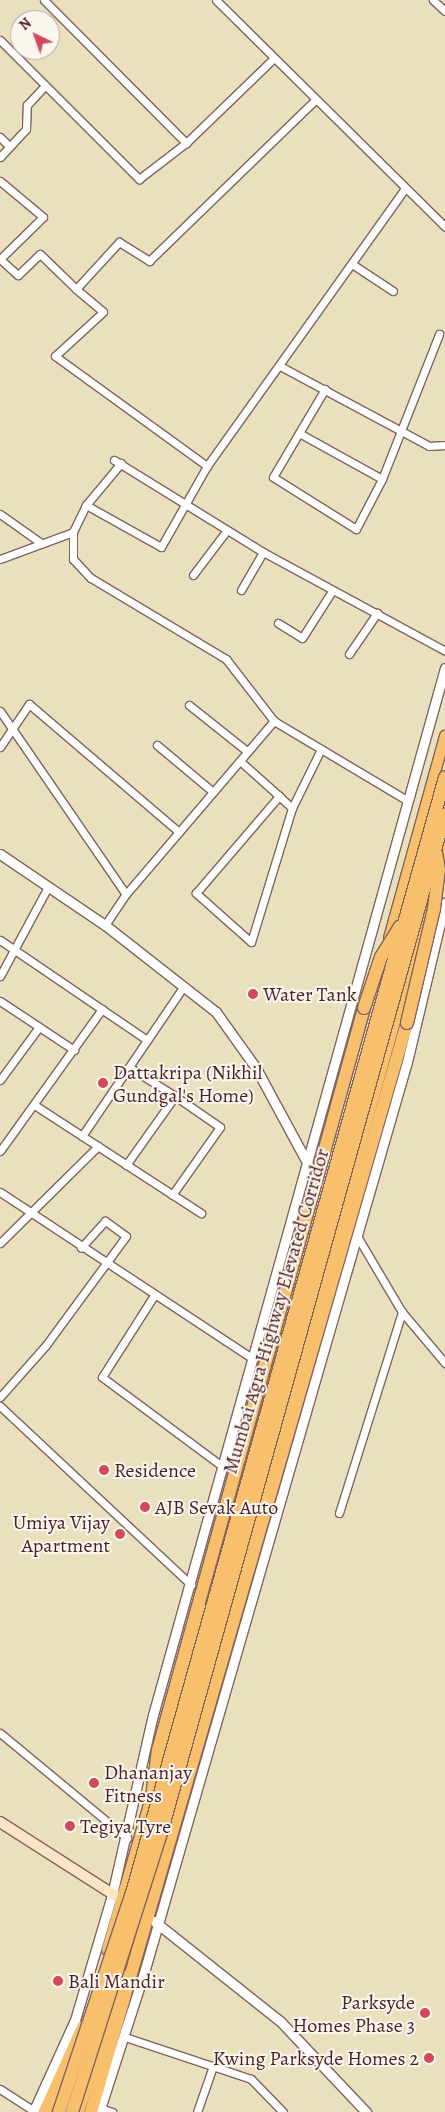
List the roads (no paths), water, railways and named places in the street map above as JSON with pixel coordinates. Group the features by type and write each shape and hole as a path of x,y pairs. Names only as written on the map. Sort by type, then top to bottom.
{"highway":[{"name":"Mumbai Agra Highway Elevated Corridor","path":"59,2112 132,1893 409,911 445,777"},
{"name":"Mumbai Agra Highway Elevated Corridor","path":"72,2112 164,1823 440,845 445,814"},
{"path":"97,2111 150,1919 407,1023 434,909 440,845"},
{"path":"152,1797 158,1750 364,1008 381,957 409,911"},
{"path":"37,2112 83,2027"}],"main road":[{"path":"53,2112 83,2027 152,1797 445,736"},
{"path":"79,2112 150,1919 440,845"},
{"path":"0,1822 150,1919"}],"street":[{"path":"44,0 186,144"},
{"path":"216,0 445,228"},
{"path":"433,0 445,11"},
{"path":"0,40 136,178 146,176 186,144 274,58"},
{"path":"0,157 26,129 27,105 45,86"},
{"path":"76,289 120,242 148,262 315,100"},
{"path":"0,137 9,146"},
{"path":"0,181 43,217 0,259 18,275 40,254 103,312 55,356 207,466"},
{"path":"86,505 158,548 207,466 405,188"},
{"path":"352,264 393,290"},
{"path":"326,389 273,477 356,528 382,479 439,334"},
{"path":"280,366 326,389 428,446 445,445"},
{"path":"300,433 382,479"},
{"path":"408,801 274,720 226,659 91,578 73,559 73,532 86,505 118,461 263,552 445,651"},
{"path":"0,514 41,543"},
{"path":"193,575 226,530"},
{"path":"0,558 73,532"},
{"path":"241,590 263,552"},
{"path":"278,623 302,638 332,591"},
{"path":"349,654 377,613"},
{"path":"0,2089 37,2112 75,2020 127,1838 153,1716 224,1467 445,668"},
{"path":"0,747 29,704 179,832"},
{"path":"188,705 248,752"},
{"path":"0,711 126,894"},
{"path":"105,926 126,894 274,720"},
{"path":"156,745 213,792"},
{"path":"279,796 196,893 251,942 292,808 321,749"},
{"path":"240,761 292,808"},
{"path":"0,854 105,926 184,986 237,1037 308,1164"},
{"path":"0,976 48,887"},
{"path":"112,2112 97,2111 125,2036 150,1919 357,1236 407,1062 445,902"},
{"path":"0,940 147,1040"},
{"path":"82,1136 184,986"},
{"path":"0,1002 74,1050"},
{"path":"0,1151 36,1106 102,1009"},
{"path":"0,1080 39,1027"},
{"path":"129,1067 220,1127 172,1195"},
{"path":"126,1165 175,1096"},
{"path":"36,1106 201,1213"},
{"path":"0,1243 32,1214 98,1146"},
{"path":"0,1192 104,1264 253,1359"},
{"path":"0,1397 46,1345 126,1236 105,1221 81,1248"},
{"path":"357,1236 402,1312 445,1363"},
{"path":"153,1296 102,1377 224,1467"},
{"path":"339,1513 402,1312"},
{"path":"0,1406 191,1585"},
{"path":"0,1733 127,1838"},
{"path":"150,1919 280,2022 362,2111"},
{"path":"125,2036 251,2079 283,2112"},
{"path":"196,2112 213,2066"}],"place":[{"name":"Water Tank","path":"253,994"},
{"name":"Dattakripa (Nikhil Gundgal's Home)","path":"103,1083"},
{"name":"Residence","path":"104,1470"},
{"name":"AJB Sevak Auto","path":"145,1507"},
{"name":"Umiya Vijay Apartment","path":"120,1534"},
{"name":"Dhananjay Fitness","path":"94,1783"},
{"name":"Tegiya Tyre","path":"70,1826"},
{"name":"Bali Mandir","path":"58,1981"},
{"name":"Parksyde Homes Phase 3","path":"425,2013"},
{"name":"Kwing Parksyde Homes 2","path":"429,2058"}]}
